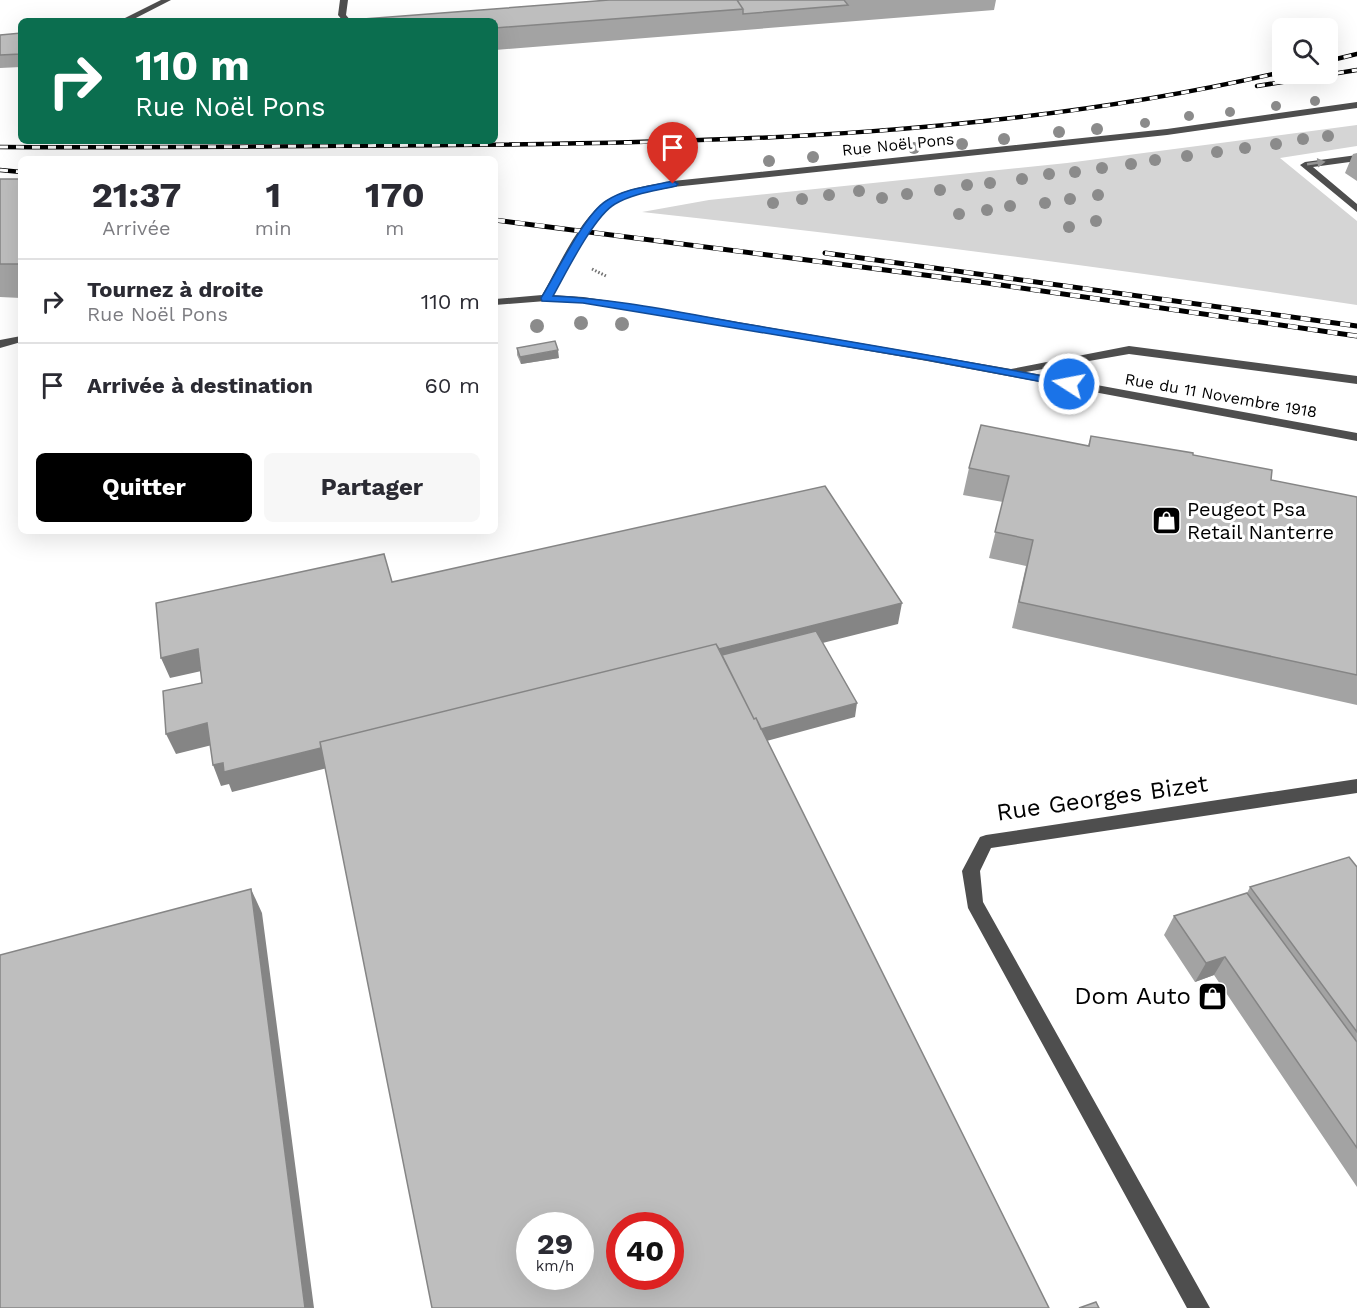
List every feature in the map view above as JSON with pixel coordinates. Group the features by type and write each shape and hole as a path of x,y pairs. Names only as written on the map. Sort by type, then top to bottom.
{"street":[{"path":"129,18 167,0"},
{"path":"344,0 342,15 344,18"},
{"name":"Rue Noël Pons","path":"546,298 597,214 609,203 635,192 673,184 1167,132 1357,105"},
{"path":"1357,158 1305,165 1357,209"},
{"path":"498,302 546,298"},
{"name":"Rue du 11 Novembre 1918","path":"546,298 583,300 1007,372 1357,437"},
{"path":"0,344 18,340"},
{"path":"1007,372 1129,350 1357,380"},
{"name":"Rue Georges Bizet","path":"1199,1308 974,903 971,871 986,842 1357,786"}],"path":[{"path":"594,263 592,270 609,277"}],"shaded area":[{"path":"1357,125 1357,146 1280,158 1357,221 1357,305 1000,255 642,212 709,200 1067,163"}],"building":[{"path":"609,0 737,0 743,9 498,28 498,18 376,18"},
{"path":"737,0 844,0 848,5 743,14 743,9"},
{"path":"18,33 18,54 0,55 0,35"},
{"path":"0,179 18,179 18,264 0,264"},
{"path":"555,341 558,350 520,357 517,348"},
{"path":"981,425 1089,446 1091,436 1193,453 1193,455 1272,470 1271,480 1357,497 1357,675 1019,602 1033,540 995,532 1009,476 969,468"},
{"path":"825,486 902,603 719,649 716,644 320,742 321,748 224,772 223,763 213,765 207,723 166,734 163,691 202,683 198,649 161,658 156,603 384,554 392,582"},
{"path":"816,631 857,703 761,729 722,655"},
{"path":"716,644 754,719 756,718 1049,1308 432,1308 320,742"},
{"path":"1349,857 1357,867 1357,1032 1250,887"},
{"path":"251,889 305,1308 0,1308 0,955"},
{"path":"1247,893 1357,1042 1357,1148 1225,957 1206,963 1174,916"},
{"path":"1096,1302 1099,1308 1079,1308"}],"railway":[{"path":"1338,59 1357,54"},
{"path":"1257,86 1357,70"},
{"path":"0,147 557,144 765,138 974,122 1077,110 1180,93 1272,74"},
{"path":"0,170 18,172"},
{"path":"498,220 987,283 1357,336"},
{"path":"825,253 1357,326"}],"place":[{"name":"Peugeot Psa Retail Nanterre","path":"1166,521"},
{"name":"Dom Auto","path":"1212,996"}],"route":[{"path":"673,184 635,192 609,203 597,214 546,298 583,300 650,310 927,357 1069,384"}]}
